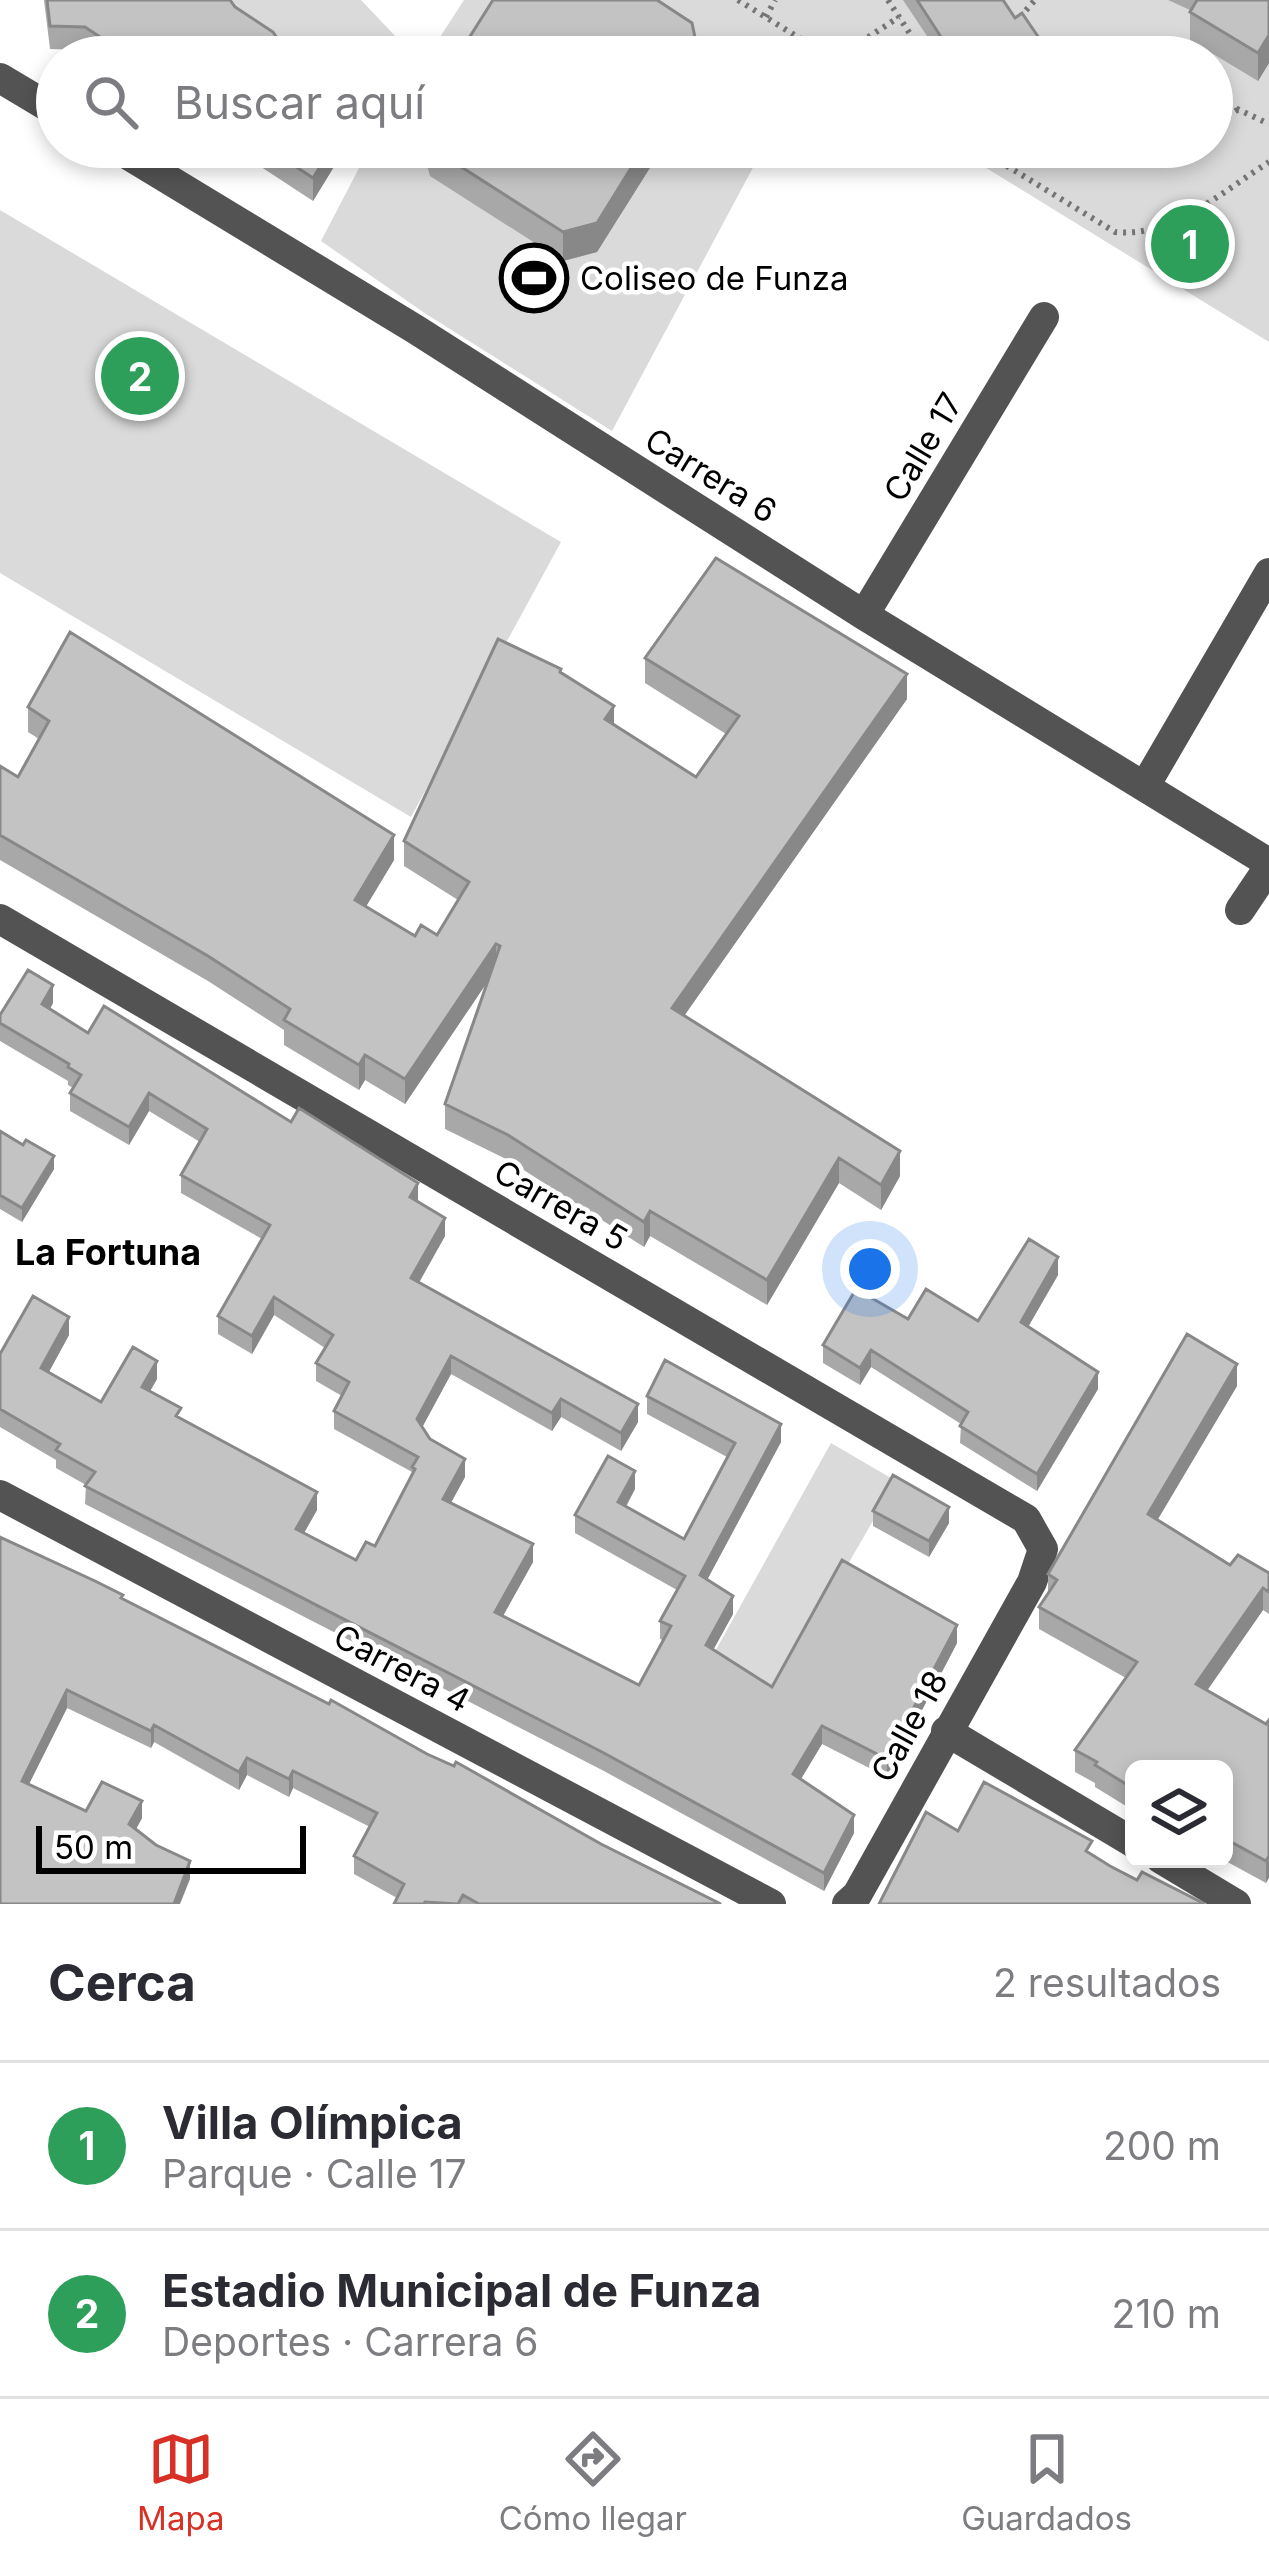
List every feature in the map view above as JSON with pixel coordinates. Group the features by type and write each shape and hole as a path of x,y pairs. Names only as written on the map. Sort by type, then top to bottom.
{"street":[{"path":"0,78 36,99"},
{"name":"Carrera 6","path":"150,168 415,328 864,615 1269,865"},
{"name":"Calle 17","path":"864,615 1044,317"},
{"path":"1145,786 1269,573"},
{"path":"1240,910 1269,865"},
{"name":"Carrera 5","path":"0,919 1026,1519 1043,1549 1031,1582"},
{"name":"Carrera 4","path":"0,1495 771,1904"},
{"name":"Calle 18","path":"847,1904 857,1895 1031,1582"},
{"path":"946,1731 1125,1838"},
{"path":"1176,1868 1237,1904"}],"path":[{"path":"738,0 798,36"},
{"path":"766,17 775,0"},
{"path":"888,0 911,36"},
{"path":"1008,32 1035,0"},
{"path":"868,36 899,17"},
{"path":"1233,106 1269,124"},
{"path":"1233,113 1239,109"},
{"path":"1011,168 1115,232 1137,235 1171,224 1269,162"}],"shaded area":[{"path":"229,0 361,0 395,36 263,36"},
{"path":"464,0 1269,0 1269,342 986,168 1233,168 1233,36 441,36"},
{"name":"Coliseo de Funza","path":"359,168 753,168 612,431 426,314 321,241"},
{"path":"0,210 561,542 411,817 0,573"},
{"path":"831,1443 896,1481 770,1699 708,1664"}],"building":[{"path":"47,0 230,0 276,36 98,36 85,27 50,26"},
{"path":"493,0 657,0 692,23 695,36 470,36"},
{"path":"917,0 1003,0 1015,18 1022,13 1038,36 940,36"},
{"path":"1197,0 1269,0 1269,35 1258,53 1190,12"},
{"path":"298,168 319,168 313,178"},
{"path":"463,168 631,168 597,223 563,232"},
{"path":"716,558 907,674 672,1008 900,1151 881,1185 839,1158 767,1280 650,1211 644,1222 508,1135 445,1104 500,946 496,944 405,1079 365,1055 359,1065 284,1020 290,1009 0,835 0,766 18,777 49,721 28,707 70,632 394,835 355,900 415,936 421,925 437,935 469,882 404,841 498,639 561,669 614,706 605,719 696,777 739,716 645,658"},
{"path":"28,970 53,985 42,1004 88,1033 104,1006 291,1122 299,1108 418,1183 410,1197 445,1218 411,1278 638,1404 621,1433 561,1399 552,1413 451,1356 417,1419 430,1439 465,1459 443,1499 533,1544 495,1612 639,1685 671,1626 660,1621 685,1576 575,1515 608,1456 635,1471 618,1502 684,1539 735,1443 647,1396 665,1360 781,1424 700,1575 733,1596 706,1645 772,1687 842,1560 957,1625 887,1759 822,1726 793,1774 854,1815 824,1873 602,1752 85,1486 95,1472 56,1450 60,1444 0,1409 0,1354 33,1296 69,1317 41,1368 101,1402 133,1347 157,1361 142,1387 181,1408 176,1416 317,1492 296,1529 356,1560 366,1542 375,1546 418,1457 334,1411 349,1382 316,1363 333,1335 274,1297 252,1336 218,1316 270,1225 181,1175 207,1129 149,1093 129,1127 70,1093 81,1075 69,1064 0,1023 0,1015"},
{"path":"0,1131 54,1156 22,1208 0,1195"},
{"path":"1029,1239 1058,1257 1021,1322 1098,1372 1037,1474 960,1426 968,1412 871,1350 860,1368 823,1345 856,1289 908,1319 926,1289 978,1321"},
{"path":"1187,1334 1237,1364 1148,1514 1230,1565 1238,1555 1269,1573 1269,1592 1263,1588 1196,1684 1266,1724 1269,1720 1266,1861 1233,1843 1233,1760 1125,1760 1125,1783 1075,1750 1137,1662 1039,1607 1057,1580 1048,1574"},
{"path":"893,1475 949,1507 929,1541 873,1511"},
{"path":"0,1537 123,1595 121,1598 329,1704 331,1700 427,1754 454,1766 456,1762 601,1844 721,1904 479,1904 463,1895 458,1904 394,1904 404,1884 354,1856 377,1813 293,1771 289,1779 247,1758 239,1772 154,1725 151,1731 67,1690 22,1781 86,1811 102,1782 142,1801 129,1824 156,1845 190,1861 174,1904 0,1904"},
{"path":"984,1782 1092,1841 1086,1851 1110,1866 1137,1880 1142,1872 1205,1904 879,1904 926,1812 958,1831"}],"place":[{"name":"Villa Olímpica","path":"1190,244"},
{"name":"Coliseo de Funza","path":"534,278"},
{"name":"Estadio Municipal de Funza","path":"140,376"}],"district":[{"name":"La Fortuna","path":"108,1252"}]}
